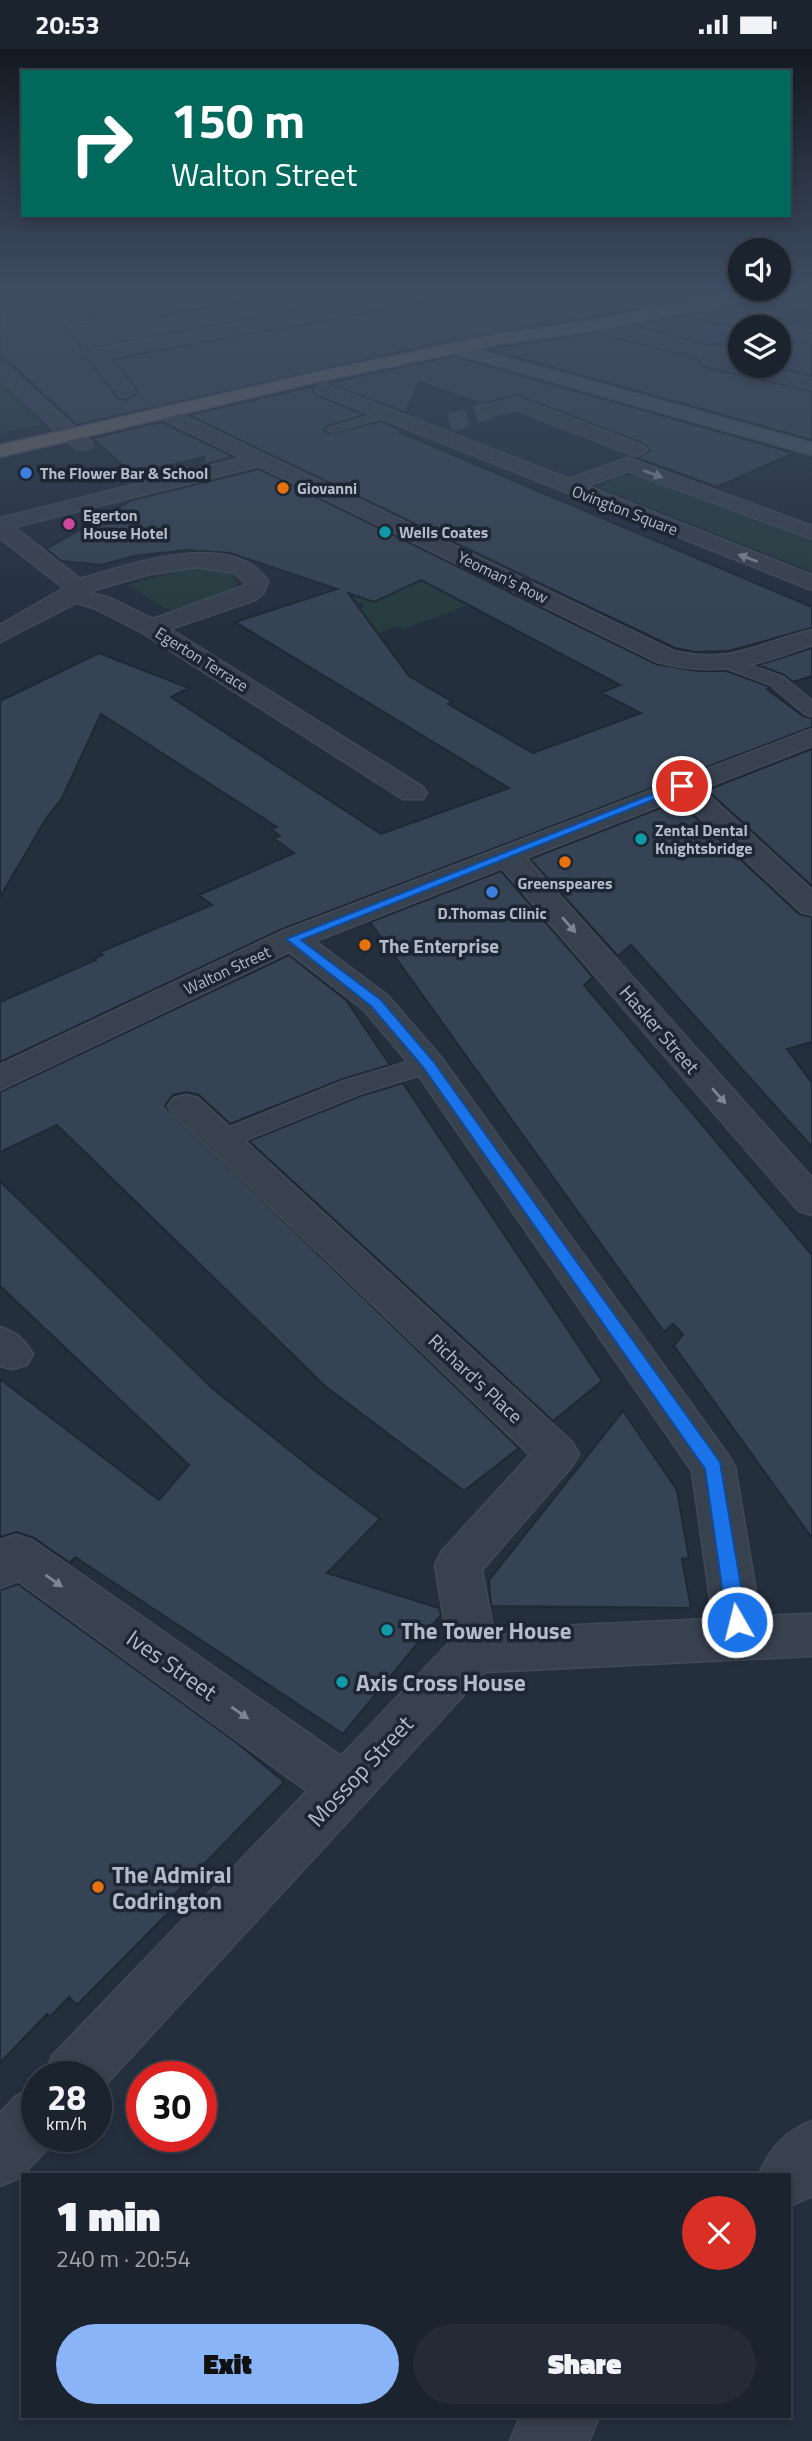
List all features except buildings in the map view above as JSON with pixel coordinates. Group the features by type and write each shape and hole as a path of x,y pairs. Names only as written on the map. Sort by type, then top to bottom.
{"highway":[{"path":"0,450 76,439 231,403"},
{"path":"172,417 250,403"},
{"path":"0,464 76,439"}],"main road":[{"path":"647,403 812,449"}],"street":[{"path":"37,403 76,439"},
{"path":"358,403 566,487"},
{"path":"488,411 516,403 636,450"},
{"name":"Yeoman's Row","path":"172,417 666,657 735,665"},
{"path":"425,430 450,423"},
{"path":"0,525 260,460"},
{"name":"Ovington Square","path":"566,487 628,464 812,533"},
{"name":"Ovington Square","path":"566,487 812,583"},
{"name":"Egerton Terrace","path":"0,525 74,592 103,603 151,628 413,793"},
{"path":"0,635 74,592 163,564 195,561 240,567 257,581 255,589 247,595 151,628"},
{"path":"735,665 812,637"},
{"path":"735,665 777,681 812,710"},
{"name":"Walton Street","path":"0,1079 292,939 812,737"},
{"path":"682,786 812,906"},
{"name":"Hasker Street","path":"508,856 812,1202"},
{"path":"292,939 376,1003 428,1064 713,1467 740,1638"},
{"path":"222,1140 353,1087 428,1064"},
{"name":"Richard's Place","path":"186,1106 556,1454 458,1565 473,1651"},
{"name":"Ives Street","path":"0,1568 16,1554 345,1788"},
{"path":"473,1651 812,1635"},
{"name":"Mossop Street","path":"88,2061 473,1651"},
{"path":"0,2157 21,2134"},
{"path":"791,2174 812,2151"},
{"path":"543,2441 565,2418"}],"lane":[{"path":"332,429 386,414"}],"green space":[{"path":"0,403 20,403 41,423 40,425 0,433"},
{"path":"624,476 641,476 812,541 812,572 601,488 604,483"},
{"path":"241,486 468,605 404,629 397,626 367,637 357,612 366,604 354,600 352,584"},
{"path":"194,567 225,572 238,584 227,593 170,611 127,585"}],"tunnel":[{"path":"450,423 488,411"}],"place":[{"name":"The Flower Bar & School","path":"26,473"},
{"name":"Giovanni","path":"283,488"},
{"name":"Egerton House Hotel","path":"69,524"},
{"name":"Wells Coates","path":"385,532"},
{"name":"Zental Dental Knightsbridge","path":"641,839"},
{"name":"Greenspeares","path":"565,862"},
{"name":"D.Thomas Clinic","path":"492,892"},
{"name":"The Enterprise","path":"365,945"},
{"name":"The Tower House","path":"387,1630"},
{"name":"Axis Cross House","path":"342,1682"},
{"name":"The Admiral Codrington","path":"98,1887"}],"route":[{"path":"682,786 292,939 376,1003 428,1064 713,1467 737,1622"}]}
